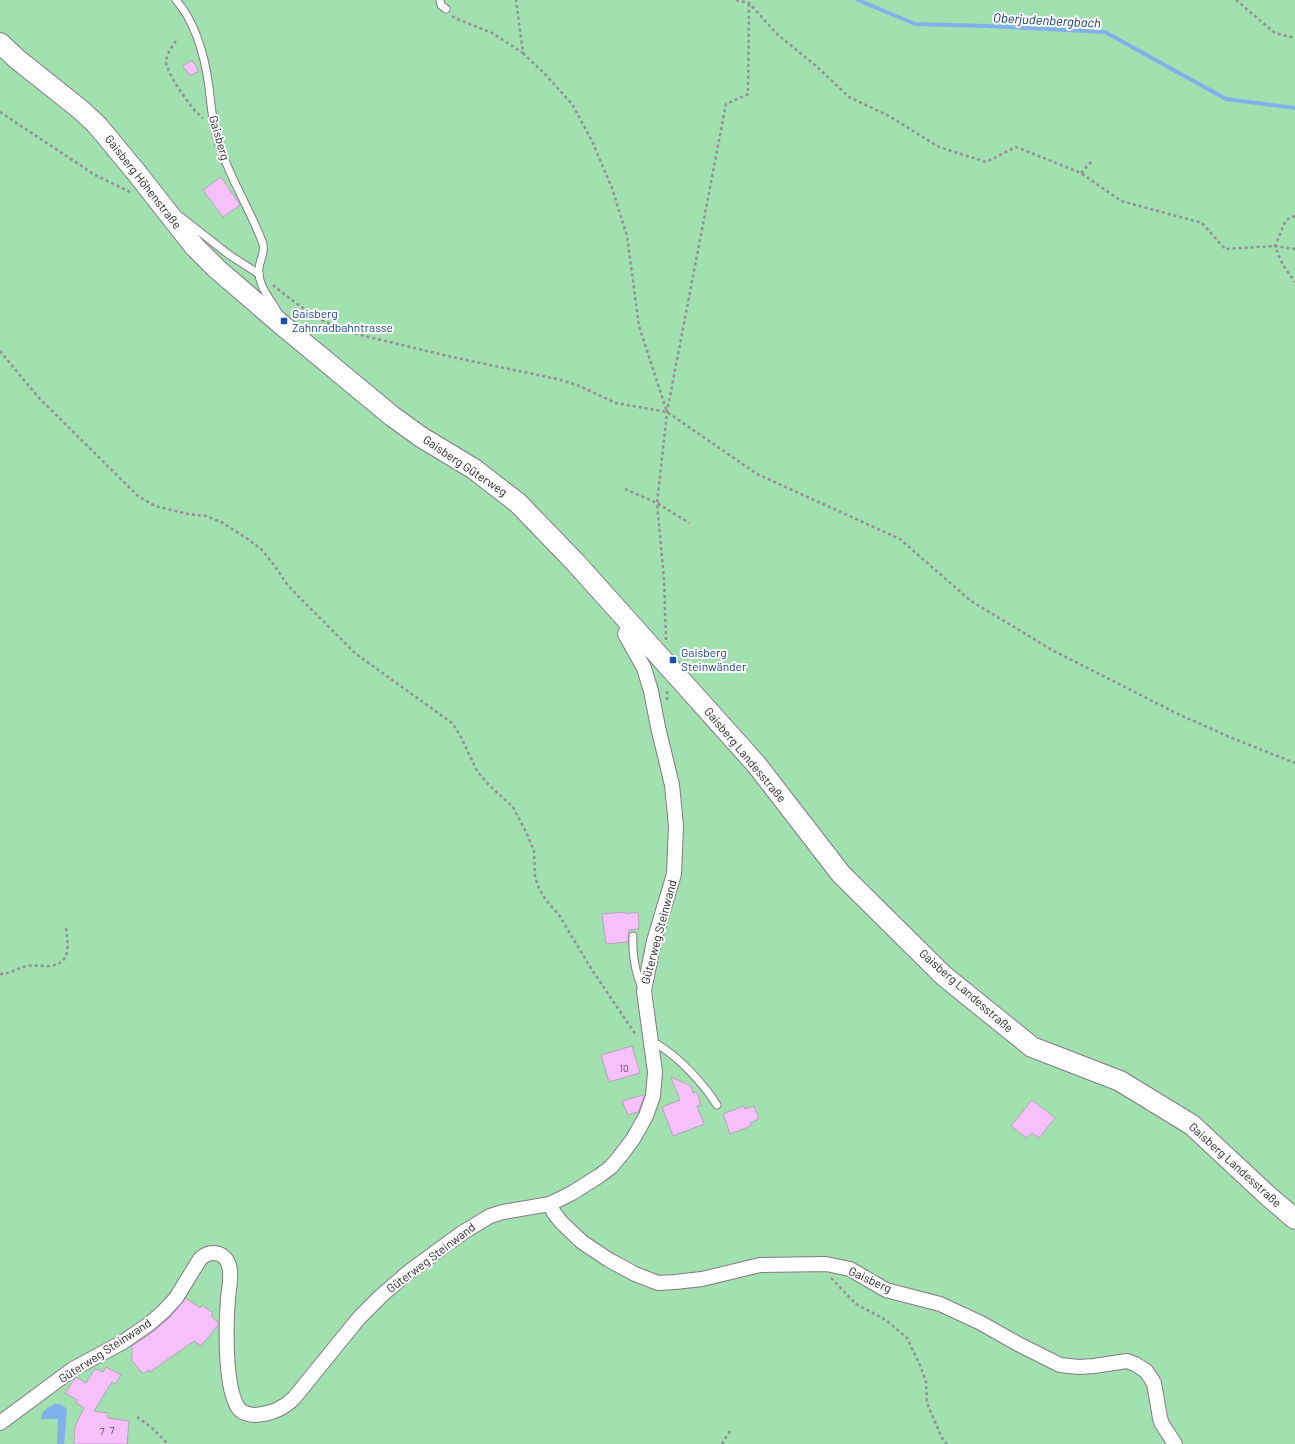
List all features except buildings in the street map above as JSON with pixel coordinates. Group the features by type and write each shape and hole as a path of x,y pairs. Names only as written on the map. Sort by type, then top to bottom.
{"main road":[{"name":"Gaisberg Höhenstraße","path":"0,43 17,59 97,124 194,246 217,269 281,324"},
{"name":"Gaisberg Güterweg","path":"281,324 392,416 421,437 474,469 518,503 575,562 630,624"},
{"path":"630,624 664,662"},
{"name":"Gaisberg Landesstraße","path":"664,662 756,764 841,874 944,976 1032,1048 1120,1081 1192,1125 1295,1219"}],"street":[{"name":"Güterweg Steinwand","path":"0,1424 74,1369 123,1342 149,1324 176,1298 200,1259 205,1255 214,1253 224,1256 230,1268 227,1350 230,1380 236,1402 240,1410 247,1414 263,1414 274,1411 288,1404 294,1398 359,1318 382,1296 410,1271 462,1233 490,1216 503,1212 550,1204 572,1193 611,1167 633,1139 646,1116 653,1096 655,1072 644,991 654,941 674,874 676,826 672,785 658,727 652,691 644,668 625,634 630,624"},
{"name":"Gaisberg","path":"550,1204 554,1213 561,1222 582,1242 604,1257 635,1274 658,1282 702,1279 760,1265 826,1264 850,1269 886,1290 940,1304 981,1323 1060,1365 1086,1366 1127,1361 1142,1367 1154,1383 1162,1424 1176,1444"}],"lane":[{"name":"Gaisberg","path":"176,0 184,11 198,42 206,72 217,138 230,173 263,244 264,254 260,264 259,274"},
{"path":"440,0 441,5 446,10"},
{"path":"159,202 228,254 259,274 264,289 278,313 281,324"},
{"path":"632,936 632,949 639,982 644,991"},
{"path":"652,1049 657,1044 676,1058 707,1089 718,1105"}],"path":[{"path":"516,0 523,53"},
{"path":"736,0 749,3 777,34 816,66 849,97 889,116 939,147 986,162 1016,147 1081,173 1121,201 1202,223 1225,249 1276,246 1295,249"},
{"path":"1236,0 1275,33 1295,38"},
{"path":"667,704 664,662 664,578 657,503 667,412 726,104 748,94 749,3"},
{"path":"446,10 455,18 492,33 523,53 546,74 572,104 592,141 612,188 627,236 639,326 667,412"},
{"path":"176,41 167,57 166,62 169,70 196,113 206,121 214,123"},
{"path":"0,112 95,175 135,194"},
{"path":"1081,173 1092,161"},
{"path":"1295,216 1286,220 1276,246 1283,265 1295,282"},
{"path":"259,274 307,310 336,328 359,335 445,355 557,379 577,385 616,403 667,412 757,474 900,539 971,601 1052,650 1178,714 1232,738 1295,763"},
{"path":"0,351 38,397 138,496 155,506 188,514 206,516 222,523 249,540 262,550 286,583 356,654 452,723 460,735 477,771 488,785 513,807 534,851 535,876 546,899 559,915 592,970 643,1047 652,1049"},
{"path":"625,489 657,503 689,523"},
{"path":"0,974 9,973 23,967 55,965 61,963 67,954 66,928"},
{"path":"819,1264 856,1304 886,1320 907,1338 920,1365 926,1382 928,1403 942,1438 947,1444"},
{"path":"137,1417 152,1427 168,1444"},
{"path":"722,1444 731,1429"}],"green space":[{"path":"0,0 1295,0 1295,1444 0,1444"}],"water":[{"path":"55,1404 60,1404 66,1408 67,1412 64,1444 57,1444 58,1419 41,1419 41,1416 47,1408"}],"waterway":[{"name":"Oberjudenbergbach","path":"858,0 915,24 1105,32 1226,99 1295,108"}],"place":[{"name":"Gaisberg Zahnradbahntrasse","path":"284,321"},
{"name":"Gaisberg Steinwänder","path":"673,660"}]}
